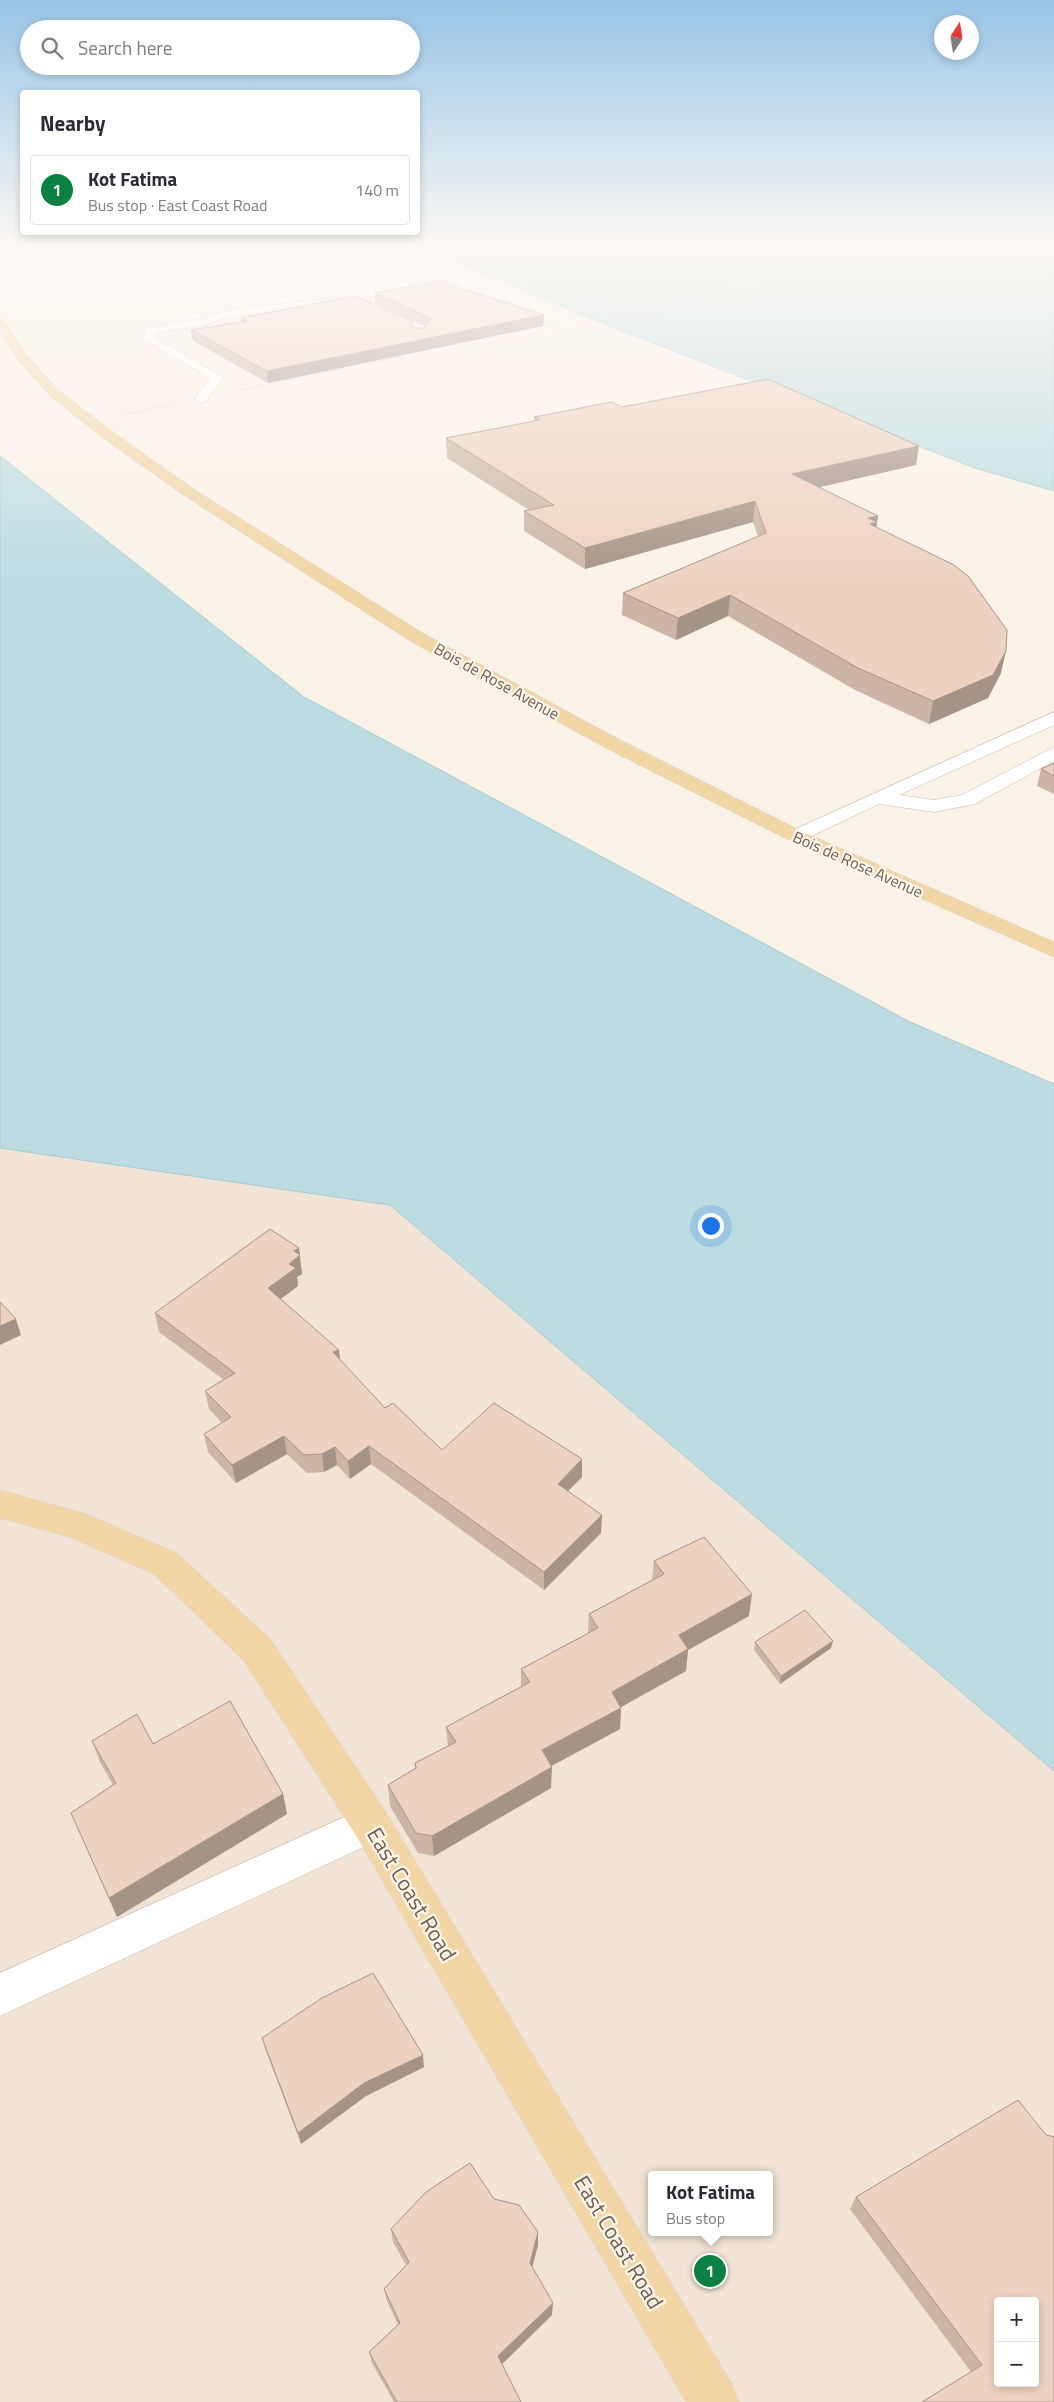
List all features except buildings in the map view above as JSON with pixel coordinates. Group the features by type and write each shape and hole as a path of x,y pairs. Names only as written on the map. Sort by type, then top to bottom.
{"main road":[{"name":"Bois de Rose Avenue","path":"24,359 54,392 108,435 190,493 418,638 613,744 796,836 1054,950"},
{"name":"East Coast Road","path":"0,1504 77,1525 166,1564 257,1650 371,1824 714,2402"}],"lane":[{"path":"185,359 217,377 200,399"},
{"path":"796,836 1054,718"},
{"path":"876,798 934,806 968,800 1054,753"},
{"path":"0,1995 371,1824"}],"shaded area":[{"path":"0,1148 390,1205 1054,1771 1054,2402 0,2402"}],"water":[{"path":"695,359 1054,359 1054,491 975,468"},
{"path":"0,456 304,697 910,1022 1054,1084 1054,1771 390,1205 0,1148"}],"place":[{"name":"Kot Fatima","path":"710,2271"}]}
